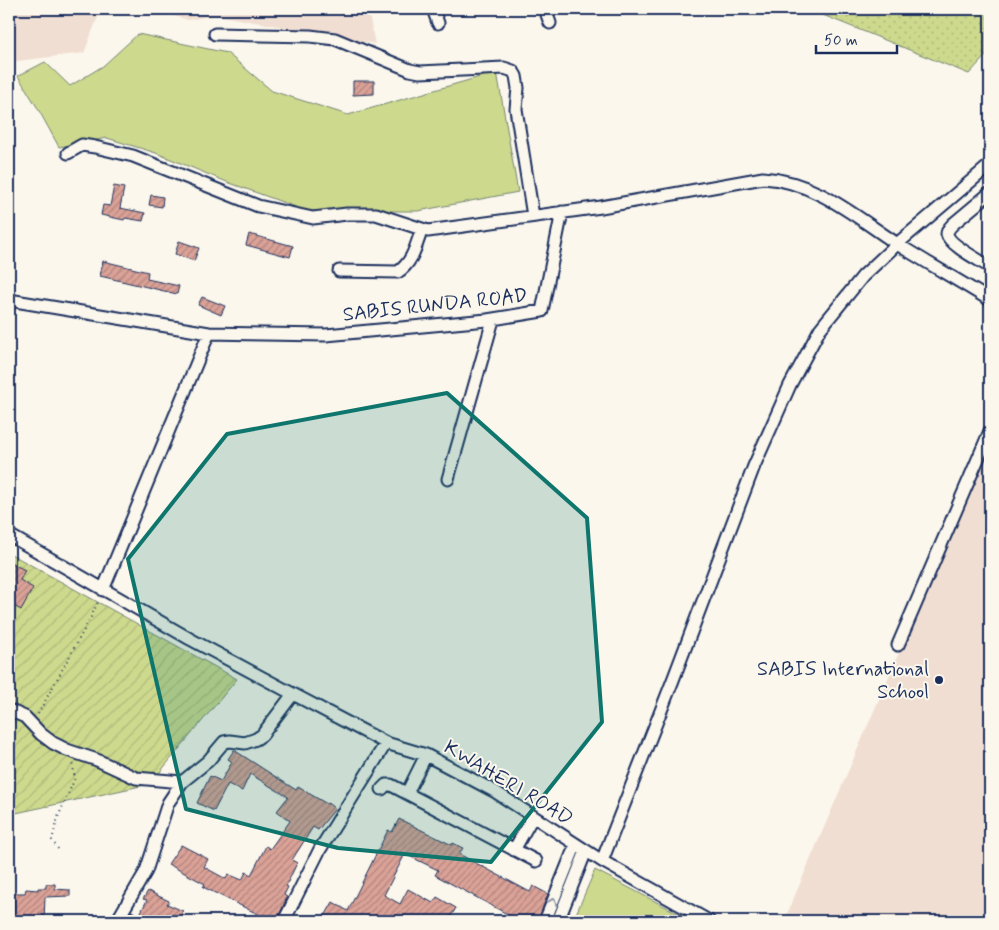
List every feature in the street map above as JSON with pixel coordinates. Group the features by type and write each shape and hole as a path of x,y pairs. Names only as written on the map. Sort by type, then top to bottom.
{"street":[{"path":"433,9 438,23"},
{"path":"545,9 550,23"},
{"path":"215,34 310,36 335,40 410,70 420,72 504,68 512,71 517,82 516,109 533,216"},
{"path":"68,153 82,145 133,156 258,206 313,218 347,214 376,214 428,231 630,202 763,178 780,179 806,187 823,195 897,244 990,300"},
{"path":"602,861 674,680 754,466 790,385 820,329 863,276 897,244 990,165"},
{"path":"990,193 953,224 948,229 947,234 953,244 990,267"},
{"name":"SABIS RUNDA ROAD","path":"9,300 209,333 326,335 493,320 542,311 562,212"},
{"path":"339,271 398,272 411,259 422,229"},
{"path":"448,479 493,320"},
{"path":"103,590 209,333"},
{"path":"898,645 990,431"},
{"name":"KWAHERI ROAD","path":"9,535 103,590 293,694 386,743 426,755 494,791 602,861 709,921"},
{"path":"117,921 146,871 168,803 182,782 208,761 224,742 250,742 262,735 293,694"},
{"path":"9,710 25,717 41,734 67,750 97,760 136,778 182,782"},
{"path":"284,921 319,851 386,743"},
{"path":"408,793 426,755"},
{"path":"382,789 386,785 391,785 408,793 536,862"},
{"path":"514,850 533,816"},
{"path":"545,921 576,844"},
{"path":"558,921 586,851"}],"path":[{"path":"30,722 38,713 90,619 103,590"},
{"path":"58,849 52,840 58,817 74,778 67,750"}],"highlighted area":[{"path":"447,393 587,518 602,722 491,862 338,848 186,809 128,559 227,434"}],"shaded area":[{"path":"9,9 101,9 84,53 9,62"},
{"path":"150,9 368,9 375,44 216,15 188,20"},
{"name":"SABIS International School","path":"990,440 990,921 784,921"}],"green space":[{"path":"808,9 990,9 990,51 969,74"},
{"path":"138,34 227,53 272,91 348,115 497,72 518,192 418,211 307,211 227,182 156,153 107,138 59,147 18,76 45,62 70,86 103,66"},
{"path":"9,553 237,679 150,784 16,813 9,827"},
{"path":"595,870 691,920 694,921 573,921"}],"building":[{"path":"353,81 374,81 374,94 353,95"},
{"path":"114,186 124,188 120,208 145,213 143,221 125,218 124,220 101,215 103,205 110,206"},
{"path":"151,195 163,197 162,207 149,205"},
{"path":"249,234 293,246 290,257 246,245"},
{"path":"179,241 199,248 194,261 175,254"},
{"path":"103,261 148,272 147,279 179,286 177,294 100,276"},
{"path":"202,297 225,306 221,315 198,305"},
{"path":"9,562 25,570 20,580 33,588 21,610 9,603"},
{"path":"234,750 296,790 298,787 328,803 335,809 318,830 313,827 292,860 297,863 286,886 288,887 284,895 287,897 277,921 272,921 203,887 205,884 168,864 181,845 208,859 204,867 226,879 228,874 242,880 246,872 251,875 266,846 270,849 290,821 277,811 288,797 250,774 242,791 228,784 214,811 197,803 210,776 221,781 232,762 228,759"},
{"path":"399,819 452,845 453,843 463,848 459,854 530,892 533,886 548,894 538,921 506,921 509,915 435,875 438,870 405,854 384,895 400,904 408,889 433,903 437,897 456,908 448,921 334,921 325,916 333,902 348,911 388,830 392,832"},
{"path":"46,884 55,884 55,889 70,890 70,896 45,897 44,921 14,921 14,893 25,893 26,889 38,890 38,888 46,888"},
{"path":"148,891 169,901 167,904 183,911 178,921 126,921 132,911 139,916 147,900 143,899"}],"place":[{"name":"SABIS International School","path":"939,680"}]}
